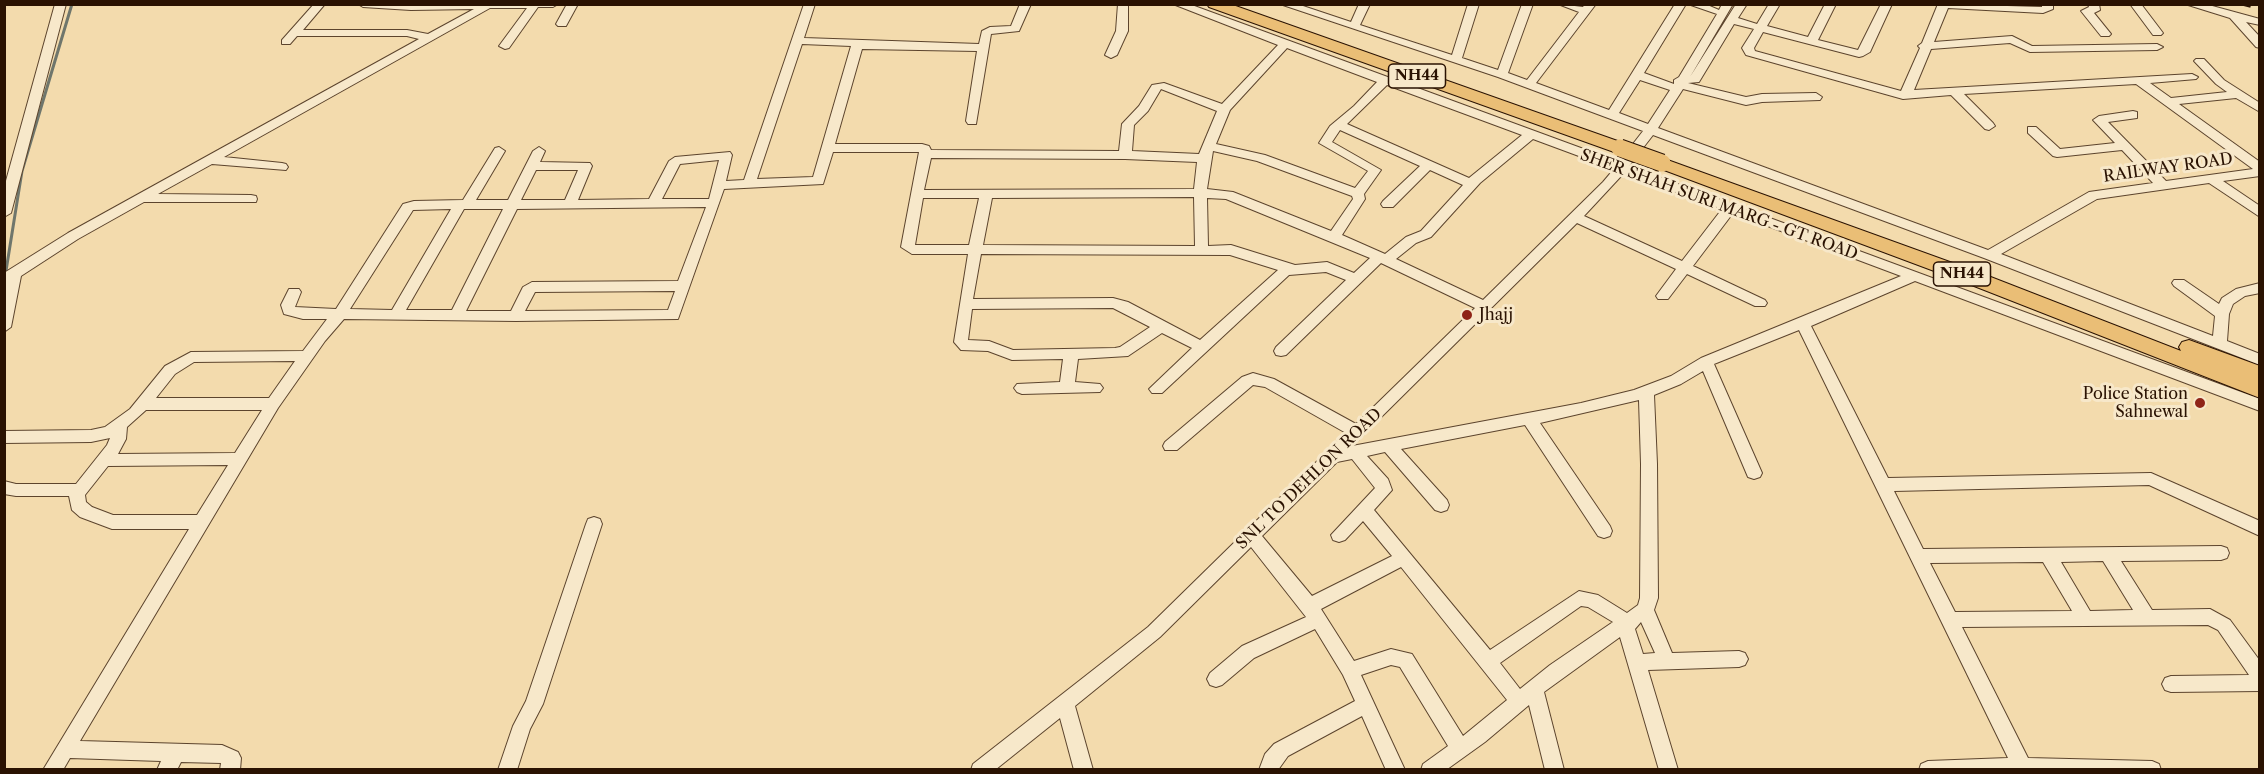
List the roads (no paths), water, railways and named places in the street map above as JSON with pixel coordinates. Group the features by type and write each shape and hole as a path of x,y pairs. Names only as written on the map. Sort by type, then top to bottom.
{"highway":[{"name":"SHER SHAH SURI MARG - GT ROAD","path":"1214,4 1624,143"},
{"name":"SHER SHAH SURI MARG - GT ROAD","path":"1242,4 2259,374"},
{"name":"SHER SHAH SURI MARG - GT ROAD","path":"1665,158 2259,390"}],"street":[{"path":"4,213 61,4"},
{"path":"286,42 320,4"},
{"path":"363,4 432,6 553,4"},
{"path":"562,24 573,4"},
{"path":"749,184 810,4"},
{"path":"972,121 986,32 1015,29 1026,4"},
{"path":"1111,55 1122,31 1123,4"},
{"name":"SHER SHAH SURI MARG - GT ROAD","path":"1178,4 2259,405"},
{"path":"1285,4 1357,21"},
{"path":"1320,4 1456,60 1651,129 1989,255 2259,360"},
{"path":"1357,21 1365,4"},
{"path":"1456,60 1474,4"},
{"path":"1502,75 1528,4"},
{"path":"1529,85 1589,8 1563,4"},
{"path":"1612,115 1681,4"},
{"path":"1681,83 1676,74 1716,8 1693,4"},
{"path":"1681,83 1728,4"},
{"path":"1681,83 1695,80 1742,4"},
{"path":"1775,4 1748,49 1752,54 1905,94 1956,93 2192,77"},
{"path":"1811,42 1830,4"},
{"path":"1731,20 1861,54 1887,4"},
{"path":"1905,94 1943,5 2043,10 2048,9 2047,4"},
{"path":"2093,4 2095,10 2086,11 2105,34"},
{"path":"2135,4 2157,33"},
{"path":"2190,4 2259,22"},
{"path":"4,327 9,278 66,241 488,5"},
{"path":"505,46 534,5"},
{"path":"2234,15 2259,45"},
{"path":"295,33 411,33 428,37"},
{"path":"1924,46 2012,39 2030,49 2157,47"},
{"path":"799,41 854,42 858,43 857,45 984,48"},
{"path":"1199,251 1203,244 1200,193 1206,152 1224,109 1286,43"},
{"path":"720,184 817,182 857,45"},
{"path":"2200,61 2215,77 2259,109"},
{"path":"1637,75 1681,83 1746,101 1762,98 1816,97"},
{"path":"1334,237 1359,199 1358,194 1375,170 1325,144 1339,125 1358,109 1385,80"},
{"path":"2138,80 2259,170"},
{"name":"SNL TO DEHLON ROAD","path":"980,770 1147,638 1334,456 1576,217 1621,169 1681,83"},
{"path":"1125,155 1128,124 1144,108 1158,86 1224,109"},
{"path":"1956,93 1989,126"},
{"path":"2166,102 2238,94"},
{"path":"2133,115 2098,120 2163,184"},
{"path":"1339,125 1471,184"},
{"path":"2032,129 2057,153 2124,146"},
{"path":"1281,351 1356,279 1407,242 1426,234 1471,184 1530,135"},
{"path":"827,148 925,149 908,248 916,250 1231,250 1295,270"},
{"path":"397,314 499,151"},
{"path":"457,314 539,151"},
{"path":"926,153 1125,155 1206,152 1261,158 1358,194"},
{"path":"294,292 288,305 292,312 311,315 341,313 670,316 675,313 714,203 725,154 678,160 672,164 654,203"},
{"path":"213,160 282,167"},
{"path":"1388,204 1428,165"},
{"path":"532,166 586,166 570,204"},
{"name":"RAILWAY ROAD","path":"1989,255 2094,195 2212,179 2259,170"},
{"path":"2212,179 2259,213"},
{"path":"917,194 1200,193 1231,196 1334,237 1484,306"},
{"path":"986,194 965,304 961,342 964,345 989,346 1010,355 1122,352 1161,327"},
{"path":"144,198 251,199"},
{"path":"52,770 273,404 306,356 341,313 408,207 464,204 714,203"},
{"path":"1663,296 1730,209"},
{"path":"1576,217 1760,303"},
{"path":"1157,389 1283,272 1327,267 1356,279"},
{"path":"1334,456 1614,402 1676,380 1706,362 1803,324 1913,276"},
{"path":"2179,283 2222,314"},
{"path":"516,316 528,290 534,287 684,286"},
{"path":"2219,344 2222,314 2227,301 2232,297 2259,288"},
{"path":"965,304 1116,303 1198,346 1203,346"},
{"path":"1803,324 2022,766"},
{"path":"1067,388 1071,353"},
{"path":"4,437 91,436 119,427 144,404 170,370 186,358 306,356"},
{"path":"1706,362 1754,473"},
{"path":"1171,447 1247,381 1254,379 1269,383 1358,432"},
{"path":"1022,388 1095,388"},
{"path":"1431,770 1556,671 1645,610 1649,598 1649,464 1646,392"},
{"path":"144,404 273,404"},
{"path":"1529,419 1604,531"},
{"path":"119,427 116,443 106,460 80,490 76,499 78,505 86,512 112,522 200,522"},
{"path":"1389,446 1441,505"},
{"path":"1339,535 1384,488 1355,452"},
{"path":"106,460 240,459"},
{"path":"1882,485 2151,479 2259,529"},
{"path":"4,487 16,490 80,490"},
{"path":"1364,510 1488,661 1526,696 1555,770"},
{"path":"507,770 522,726 534,705 594,524"},
{"path":"1252,536 1314,613 1350,670 1396,770"},
{"path":"1917,556 2221,553"},
{"path":"2108,554 2147,618"},
{"path":"2048,555 2085,618"},
{"path":"1216,679 1248,652 1404,558"},
{"path":"1488,661 1579,598 1592,600 1627,624 1636,662 1669,770"},
{"path":"1645,610 1667,661"},
{"path":"1949,620 2215,618 2251,650 2259,676"},
{"path":"1350,670 1391,657 1406,660 1460,749"},
{"path":"1636,662 1738,658"},
{"path":"2171,684 2259,683"},
{"path":"1065,703 1084,770"},
{"path":"1268,770 1272,760 1281,750 1365,705"},
{"path":"65,749 222,754 231,758 230,770"},
{"path":"166,770 176,752"},
{"path":"1928,770 2022,766 2152,770"}],"waterway":[{"path":"5,277 22,171 72,4"}],"railway":[{"path":"2242,4 2260,9"}],"place":[{"name":"Jhajj","path":"1467,315"},
{"name":"Police Station Sahnewal","path":"2200,403"}]}
